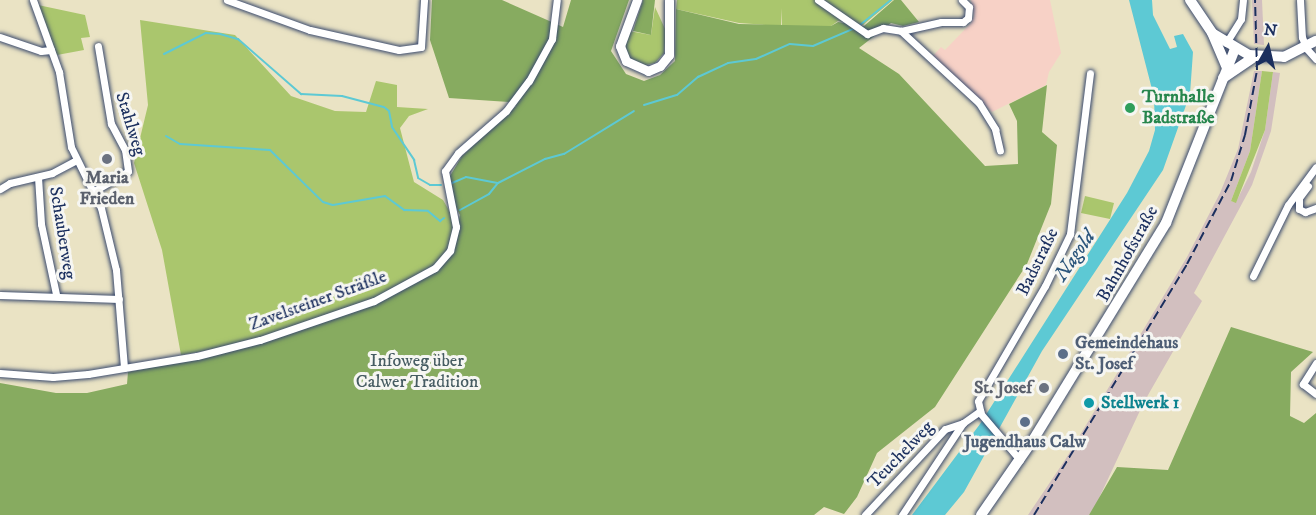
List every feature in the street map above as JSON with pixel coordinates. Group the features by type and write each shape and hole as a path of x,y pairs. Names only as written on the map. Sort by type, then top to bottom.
{"main road":[{"path":"1190,0 1212,33 1225,73 1256,56"},
{"path":"1212,33 1231,46 1256,56 1284,57 1316,41"},
{"name":"Bahnhofstraße","path":"981,515 1020,460 1166,223 1225,73 1231,46"}],"street":[{"path":"33,0 51,50 76,160 94,191 108,237 119,300 124,368"},
{"path":"227,0 310,30 399,50 421,47 424,0"},
{"name":"Zavelsteiner Sträßle","path":"0,373 53,377 124,368 260,340 374,301 435,268 450,251 456,227 445,171 458,153 506,111 529,81 552,39 558,0"},
{"path":"637,0 620,46 626,61 643,71 660,66 669,55 669,0"},
{"path":"818,0 867,34 883,28 901,31 966,21 969,7 962,0"},
{"path":"1231,46 1241,19 1243,0"},
{"path":"1300,0 1306,48 1316,59"},
{"path":"901,31 979,103 995,129 1000,150"},
{"path":"0,37 41,51 51,50"},
{"name":"Stahlweg","path":"94,191 128,171 125,150 111,124 98,46"},
{"name":"Badstraße","path":"981,413 980,396 1045,286 1070,234 1090,73"},
{"path":"0,185 38,177 76,160"},
{"path":"1253,276 1288,205 1316,168"},
{"path":"1316,174 1298,203 1299,209 1305,212 1316,208"},
{"name":"Schauberweg","path":"38,177 41,224 56,294"},
{"path":"0,296 25,298 56,294 68,300 119,300"},
{"path":"1316,363 1303,384 1316,394"},
{"path":"902,515 963,423 981,413 1020,460"},
{"name":"Teuchelweg","path":"865,515 945,429 963,423"}],"shaded area":[{"path":"971,0 1050,0 1061,53 1049,72 1046,85 992,112 933,56 941,47 945,50 971,23 974,16"},
{"path":"1252,0 1262,0 1264,45 1254,44"},
{"path":"1254,71 1262,71 1250,151 1231,201 1236,202 1251,172 1265,130 1273,72 1280,73 1271,131 1252,185 1194,293 1202,301 1144,402 1093,511 1089,515 1028,515 1065,460 1187,257 1220,193 1238,149"}],"green space":[{"name":"Infoweg über Calwer Tradition","path":"432,0 502,0 563,27 571,0 629,0 611,51 626,74 644,81 660,75 675,61 676,9 739,24 831,26 838,22 864,26 894,0 901,0 919,22 903,26 891,23 859,48 899,74 985,166 1018,164 1017,121 1009,104 1047,85 1042,132 1057,145 1051,204 1027,264 935,407 877,453 857,497 844,514 824,507 814,515 0,515 0,383 56,393 87,393 127,384 128,372 199,358 375,301 437,268 452,249 460,215 452,200 450,176 462,156 516,106 509,102 449,98 430,40"},
{"path":"643,0 655,0 651,35 633,31"},
{"path":"677,0 893,0 863,25 838,21 831,26 782,26 781,8 781,26 739,23 676,9"},
{"path":"38,5 85,15 90,37 81,38 84,50 57,55"},
{"path":"655,7 666,31 664,53 655,63 641,66 628,59 625,45 629,31 651,35"},
{"path":"140,20 235,35 291,96 335,111 366,112 376,81 397,85 397,107 428,109 409,116 400,128 414,182 443,200 458,226 452,249 437,268 375,301 260,341 181,355 162,250 134,163 148,105"},
{"path":"1262,71 1273,72 1265,130 1236,203 1231,201 1250,151"},
{"path":"1085,196 1114,203 1110,219 1081,213"},
{"path":"1231,327 1313,352 1291,372 1290,416 1304,423 1316,413 1316,515 1089,515 1117,467 1168,470"}],"water":[{"path":"1129,0 1152,0 1153,15 1170,49 1177,47 1174,36 1183,34 1193,52 1190,94 1163,170 1042,351 964,492 945,515 912,515 980,424 1127,193 1149,151 1155,130 1154,97"}],"waterway":[{"path":"860,25 891,0"},
{"path":"644,105 677,95 698,77 728,63 756,59 790,44 813,46 855,28"},
{"path":"164,54 206,33 220,34 238,39 301,94 342,96 384,107 389,111 392,127 414,160 418,178 430,185 441,185"},
{"path":"460,210 489,194 498,183 545,159 564,154 634,111"},
{"path":"166,136 180,144 270,150 323,202 333,205 385,196 404,210 428,211 440,221 444,218"},
{"path":"452,183 466,177 497,183"}],"railway":[{"path":"1034,515 1187,264 1231,181 1245,135 1257,70 1255,0"}],"place":[{"name":"Turnhalle Badstraße","path":"1130,108"},
{"name":"Maria Frieden","path":"107,159"},
{"name":"Gemeindehaus St. Josef","path":"1063,354"},
{"name":"St. Josef","path":"1044,388"},
{"name":"Stellwerk 1","path":"1089,403"},
{"name":"Jugendhaus Calw","path":"1025,422"}],"water label":[{"name":"Nagold","path":"1075,256"}]}
